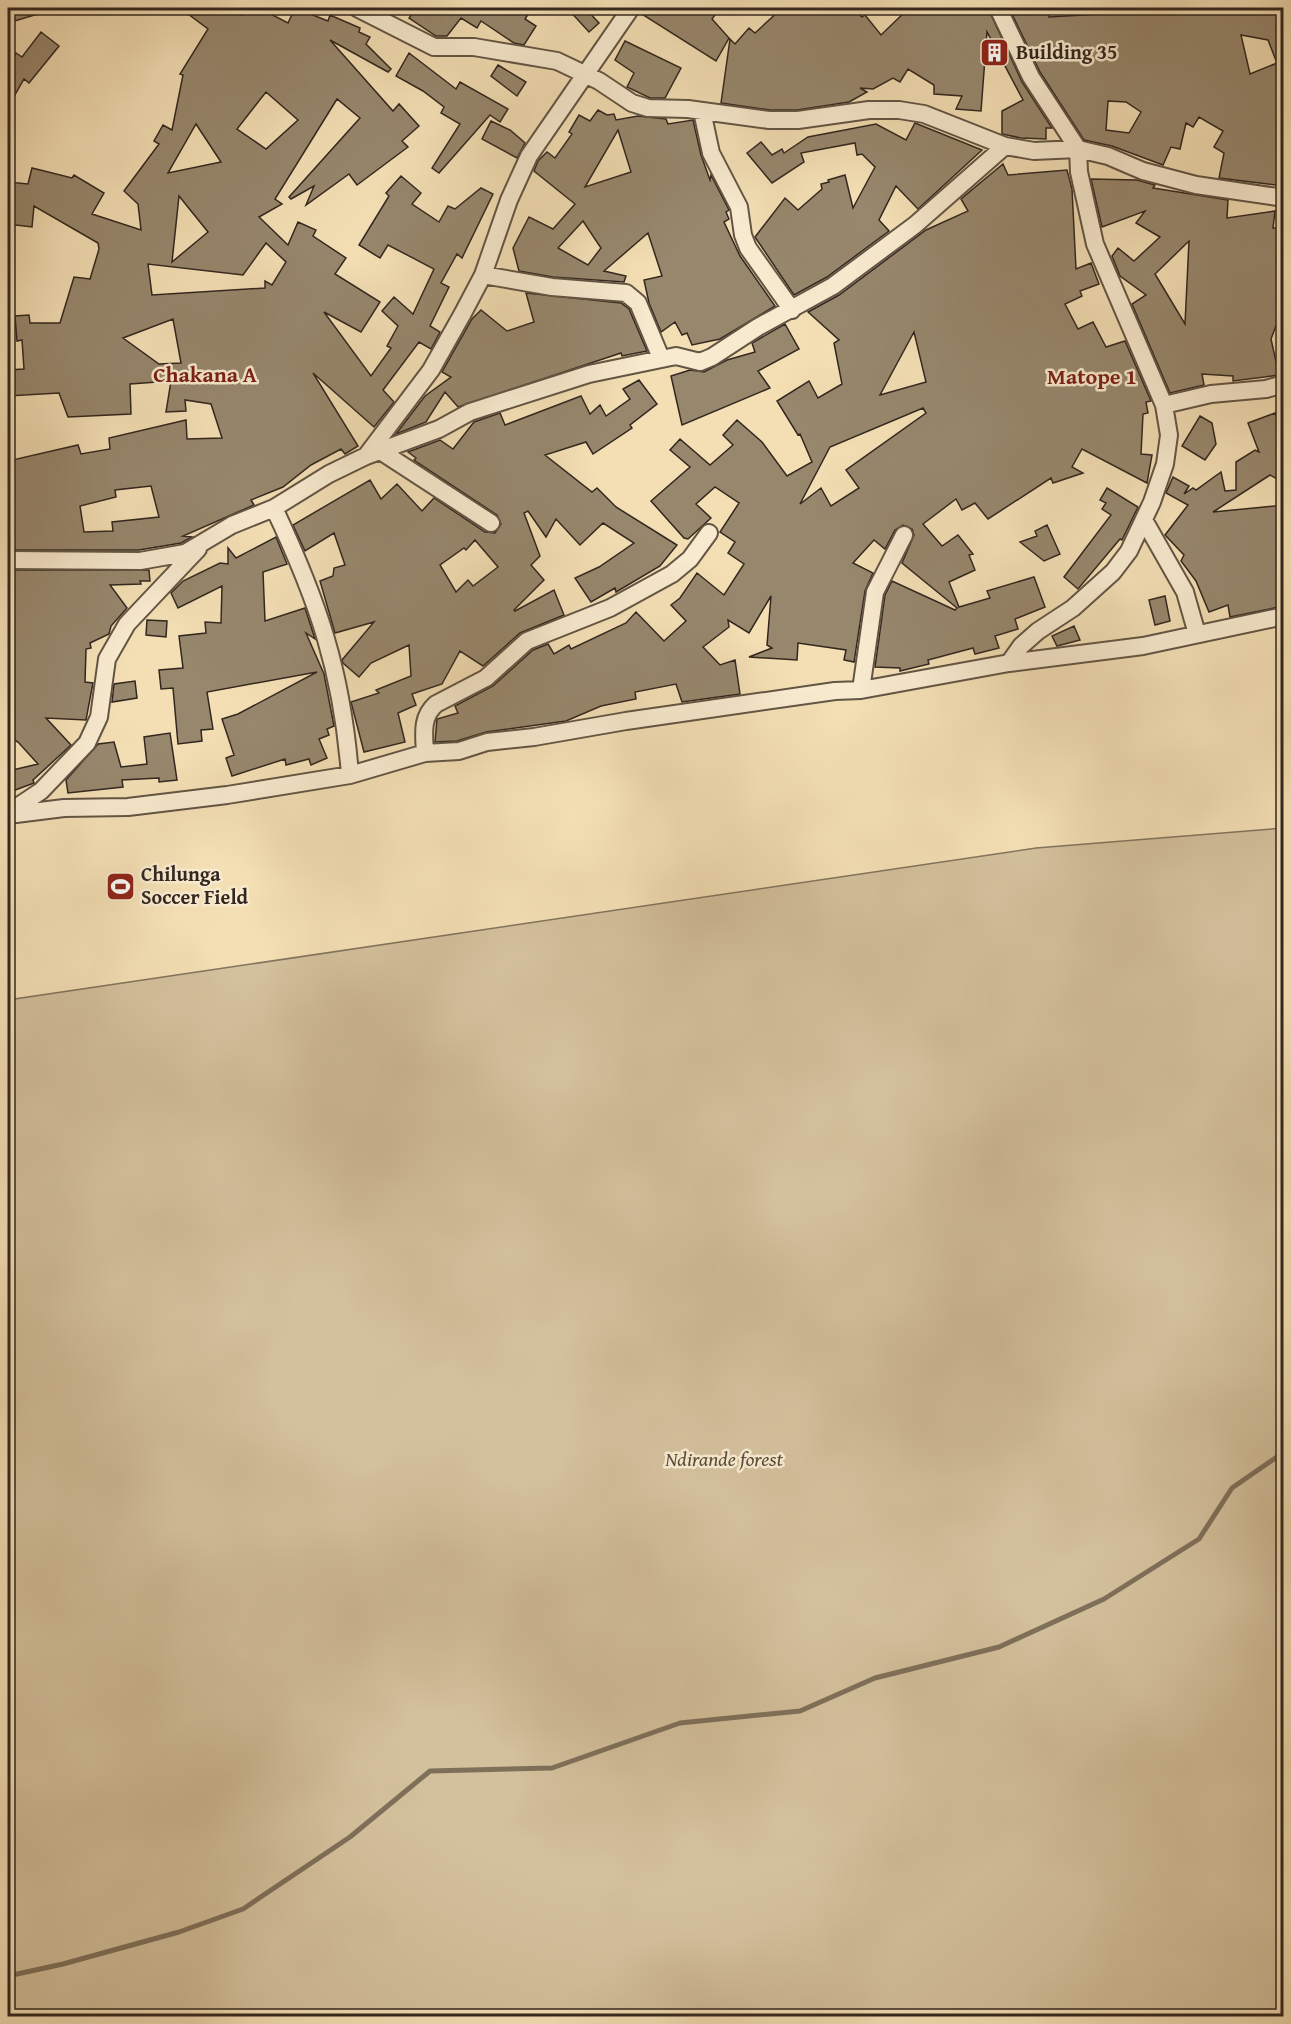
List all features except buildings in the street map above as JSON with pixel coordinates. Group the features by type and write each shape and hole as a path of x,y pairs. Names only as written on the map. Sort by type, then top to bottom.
{"street":[{"path":"357,8 434,47 474,47 557,61 584,73 632,103 648,108 702,111 769,120 798,120 869,110 899,110 924,114 1005,146 1034,151 1078,149 1108,156 1143,171 1187,183 1284,198"},
{"path":"374,454 431,370 483,275 509,200 529,156 584,73 631,8"},
{"path":"998,8 1031,77 1078,149 1087,216 1095,244 1164,405 1169,435 1168,449 1144,520 1129,551 1113,572 1073,608 1038,631 1021,646 1009,663"},
{"path":"702,111 711,153 739,207 748,248 792,310"},
{"path":"8,560 140,561 185,554 232,525 274,508 328,474 440,429 470,412 589,374 661,358 676,356 700,362 833,286 915,225 1005,146"},
{"path":"483,275 552,286 626,293 638,303 661,358"},
{"path":"1164,405 1211,394 1266,389 1284,384"},
{"path":"374,454 490,523"},
{"path":"274,508 304,571 321,618 345,719 350,775"},
{"path":"1144,520 1185,592 1197,634"},
{"path":"425,753 423,724 430,709 436,704 486,678 528,641 610,608 672,574 690,559 709,533"},
{"path":"861,690 875,592 904,535"},
{"path":"8,814 41,791 87,743 99,717 107,659 127,624 203,544"},
{"path":"8,814 64,808 128,807 350,775 425,753 459,751 487,742 534,737 626,721 835,691 861,690 1009,663 1143,646 1284,616"}],"green space":[{"name":"Ndirande forest","path":"1283,828 1283,2016 8,2016 8,1000 1036,848"}],"waterway":[{"path":"8,1976 63,1964 179,1932 243,1909 350,1837 430,1771 552,1768 680,1723 800,1711 875,1678 999,1647 1104,1599 1199,1539 1232,1488 1284,1452"}],"place":[{"name":"Building 35","path":"995,52"},
{"name":"Chilunga Soccer Field","path":"120,886"}],"district":[{"name":"Chakana A","path":"205,374"},
{"name":"Matope 1","path":"1092,376"}]}
